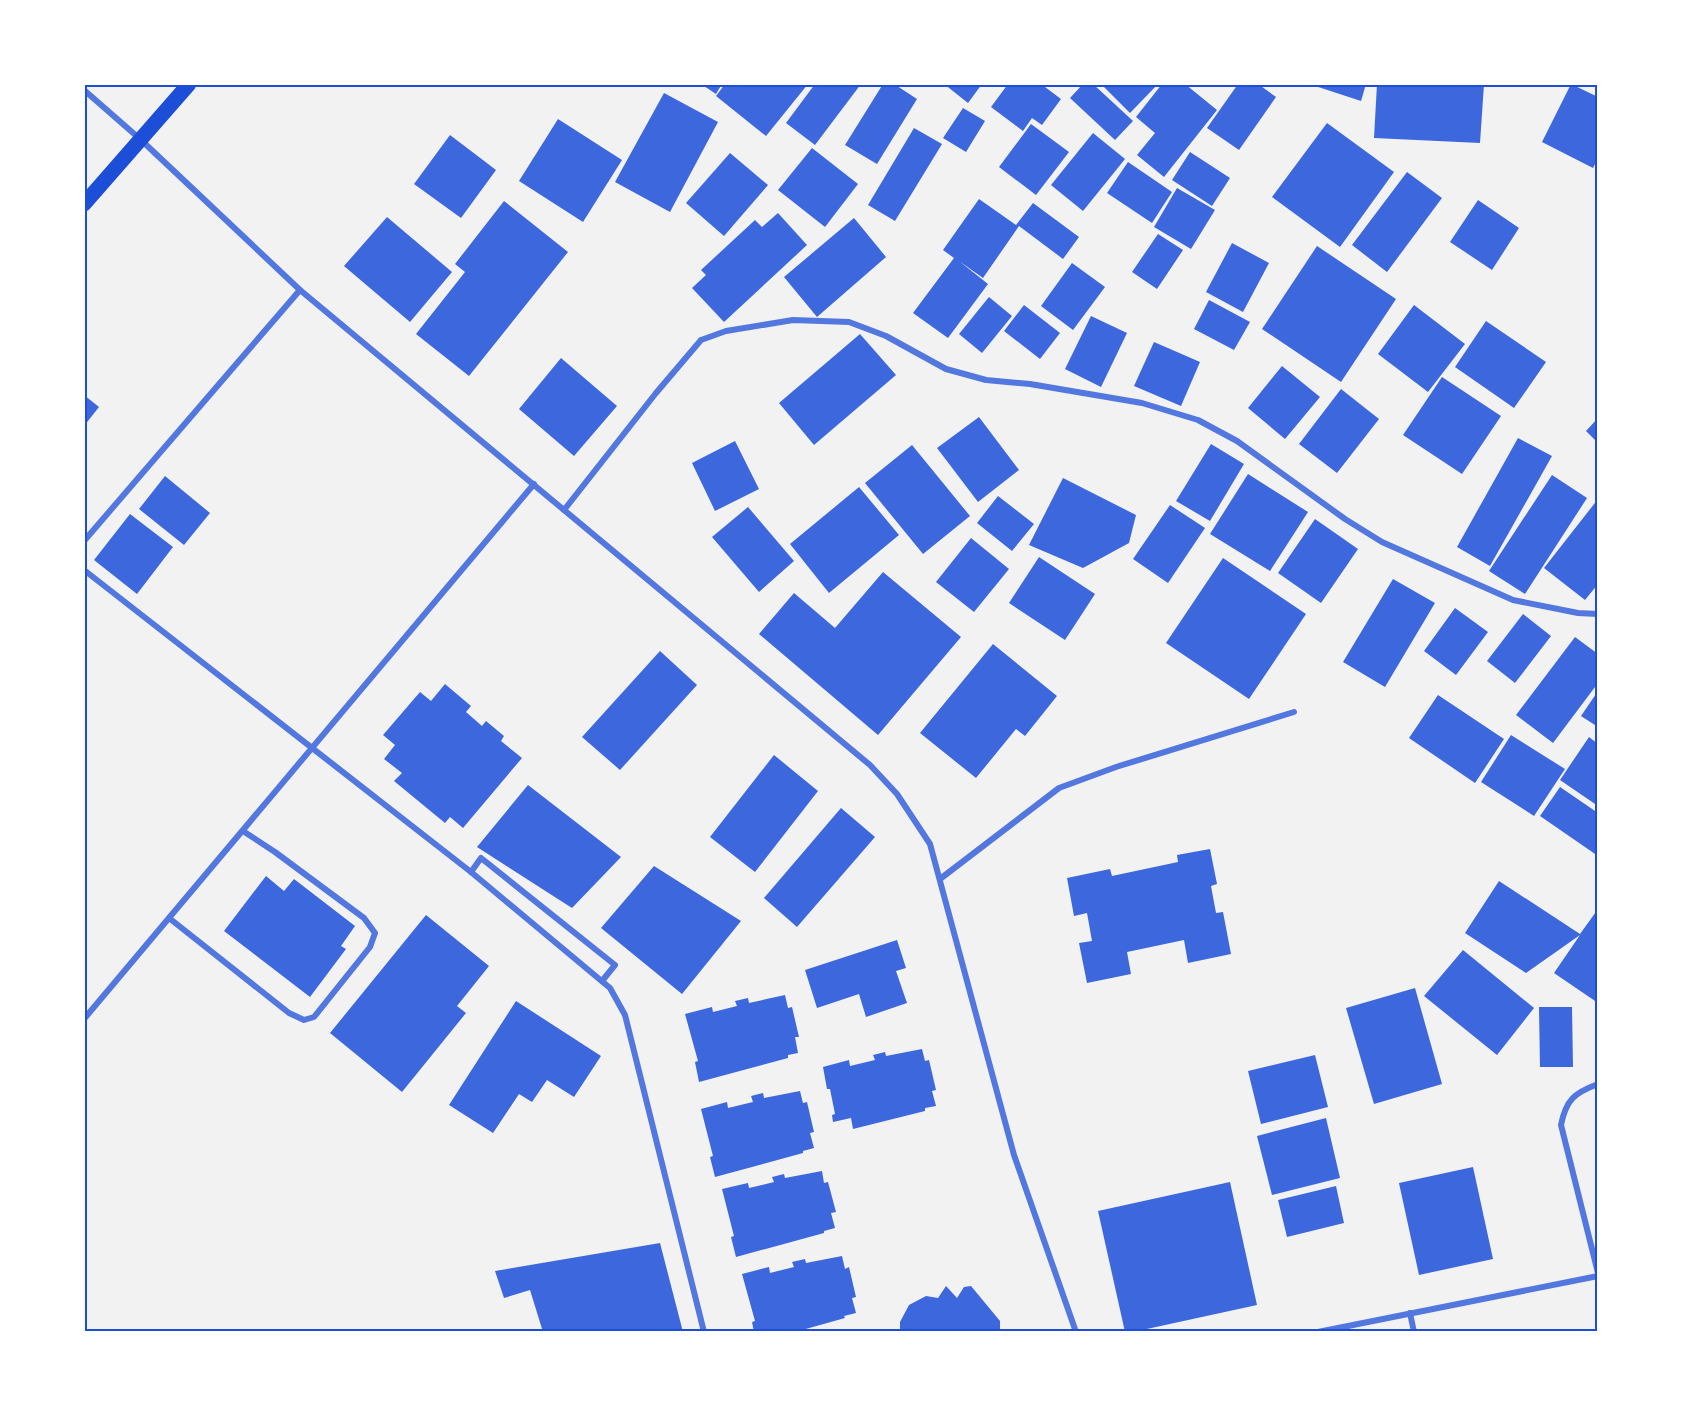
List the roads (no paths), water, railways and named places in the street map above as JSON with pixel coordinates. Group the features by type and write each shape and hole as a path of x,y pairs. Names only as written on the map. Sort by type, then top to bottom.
{"main road":[{"path":"84,204 189,84"}],"street":[{"path":"84,90 300,290 870,765 897,794 930,843 1014,1155 1076,1332"},
{"path":"84,541 300,290"},
{"path":"564,510 701,340 726,331 793,320 849,322 886,336 946,369 986,380 1030,384 1142,403 1198,420 1237,441 1345,519 1382,542 1513,600 1578,613 1598,614"},
{"path":"84,1019 534,484"},
{"path":"84,570 471,872 610,988 625,1015 704,1332"},
{"path":"940,879 1059,788 1116,767 1294,712"},
{"path":"169,918 289,1013 304,1020 314,1017 370,947 375,933 364,918 243,831"},
{"path":"471,872 481,858 615,965 602,981"},
{"path":"1318,1332 1598,1274 1561,1125 1564,1107 1582,1090 1598,1084"},
{"path":"1410,1313 1414,1332"}]}
